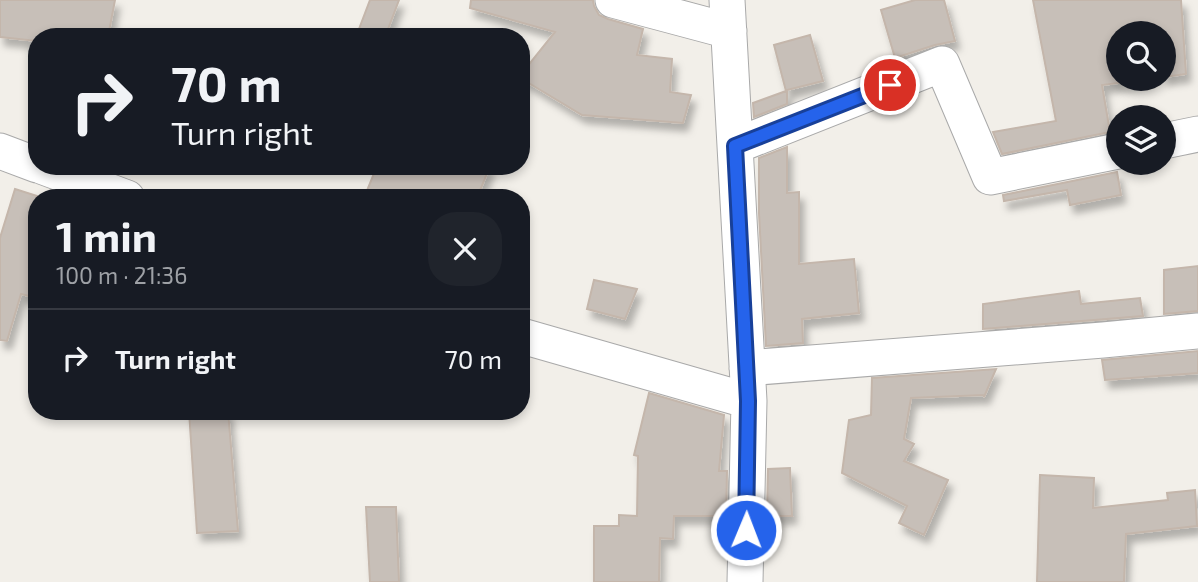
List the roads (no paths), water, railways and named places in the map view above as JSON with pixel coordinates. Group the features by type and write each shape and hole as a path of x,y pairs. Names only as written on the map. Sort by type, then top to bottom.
{"street":[{"path":"613,0 728,16 748,385 745,582"},
{"path":"735,146 942,64 990,177 1106,153"},
{"path":"1176,139 1198,134"},
{"path":"0,151 28,161"},
{"path":"66,175 103,189"},
{"path":"530,338 748,385 1103,340 1198,331"}]}
